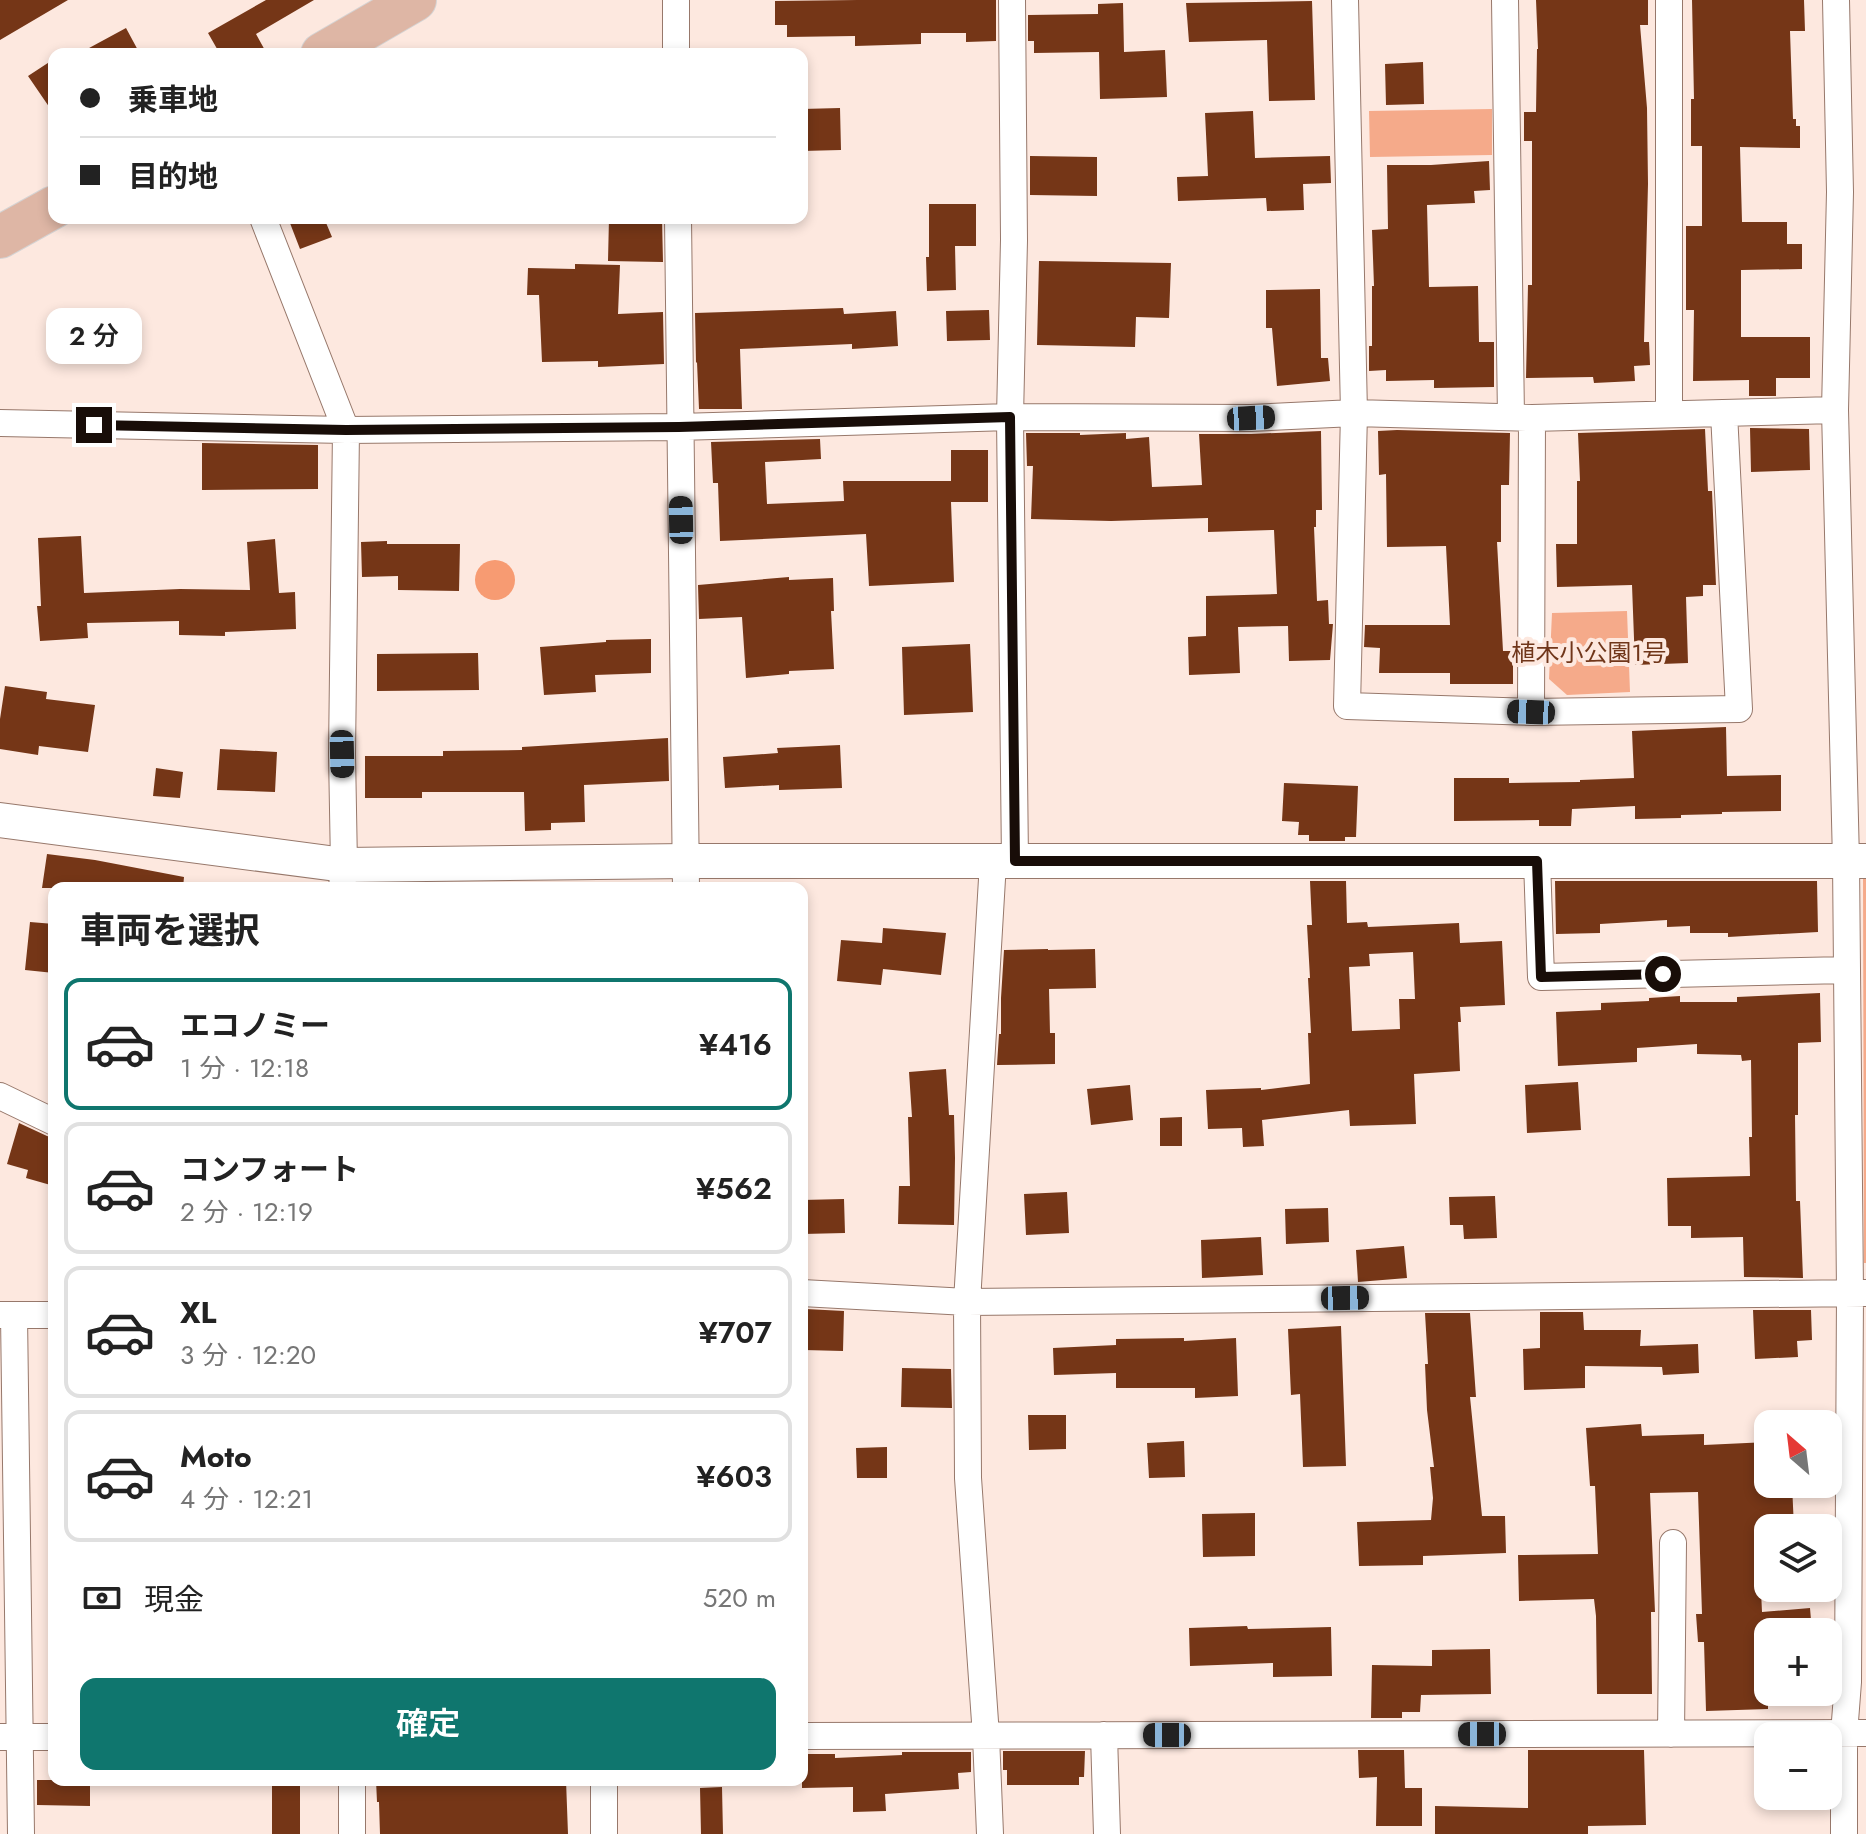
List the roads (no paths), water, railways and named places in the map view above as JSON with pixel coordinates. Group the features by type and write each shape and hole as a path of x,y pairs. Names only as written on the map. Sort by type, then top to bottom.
{"main road":[{"path":"331,48 400,4"},
{"path":"0,237 48,210"}],"street":[{"path":"676,0 676,48"},
{"path":"990,1834 968,1478 967,1302 1004,861 1014,240 1012,0"},
{"path":"1345,0 1354,413 1347,706 1531,712 1739,709 1724,413"},
{"path":"1505,0 1531,712"},
{"path":"1669,0 1669,414"},
{"path":"1836,0 1840,192 1835,410 1856,861 1847,970 1858,1293 1848,1666 1855,1734 1844,1834"},
{"path":"265,224 346,430 343,877"},
{"path":"678,224 686,875"},
{"path":"0,423 346,430 679,427 1010,417 1251,418 1354,413 1522,417 1835,410"},
{"path":"0,820 343,877 686,875 1004,861 1856,861"},
{"path":"1537,861 1541,977 1847,970"},
{"path":"0,1096 48,1119"},
{"path":"808,1293 967,1302 1858,1293"},
{"path":"21,1834 10,1737 7,1315 48,1315"},
{"path":"1671,1734 1673,1543"},
{"path":"808,1736 1855,1734"},
{"path":"1104,1735 1107,1834"},
{"path":"10,1737 48,1737"},
{"path":"352,1786 352,1834"},
{"path":"604,1786 604,1834"}],"park label":[{"name":"植木小公園1号","path":"1589,653"}]}
